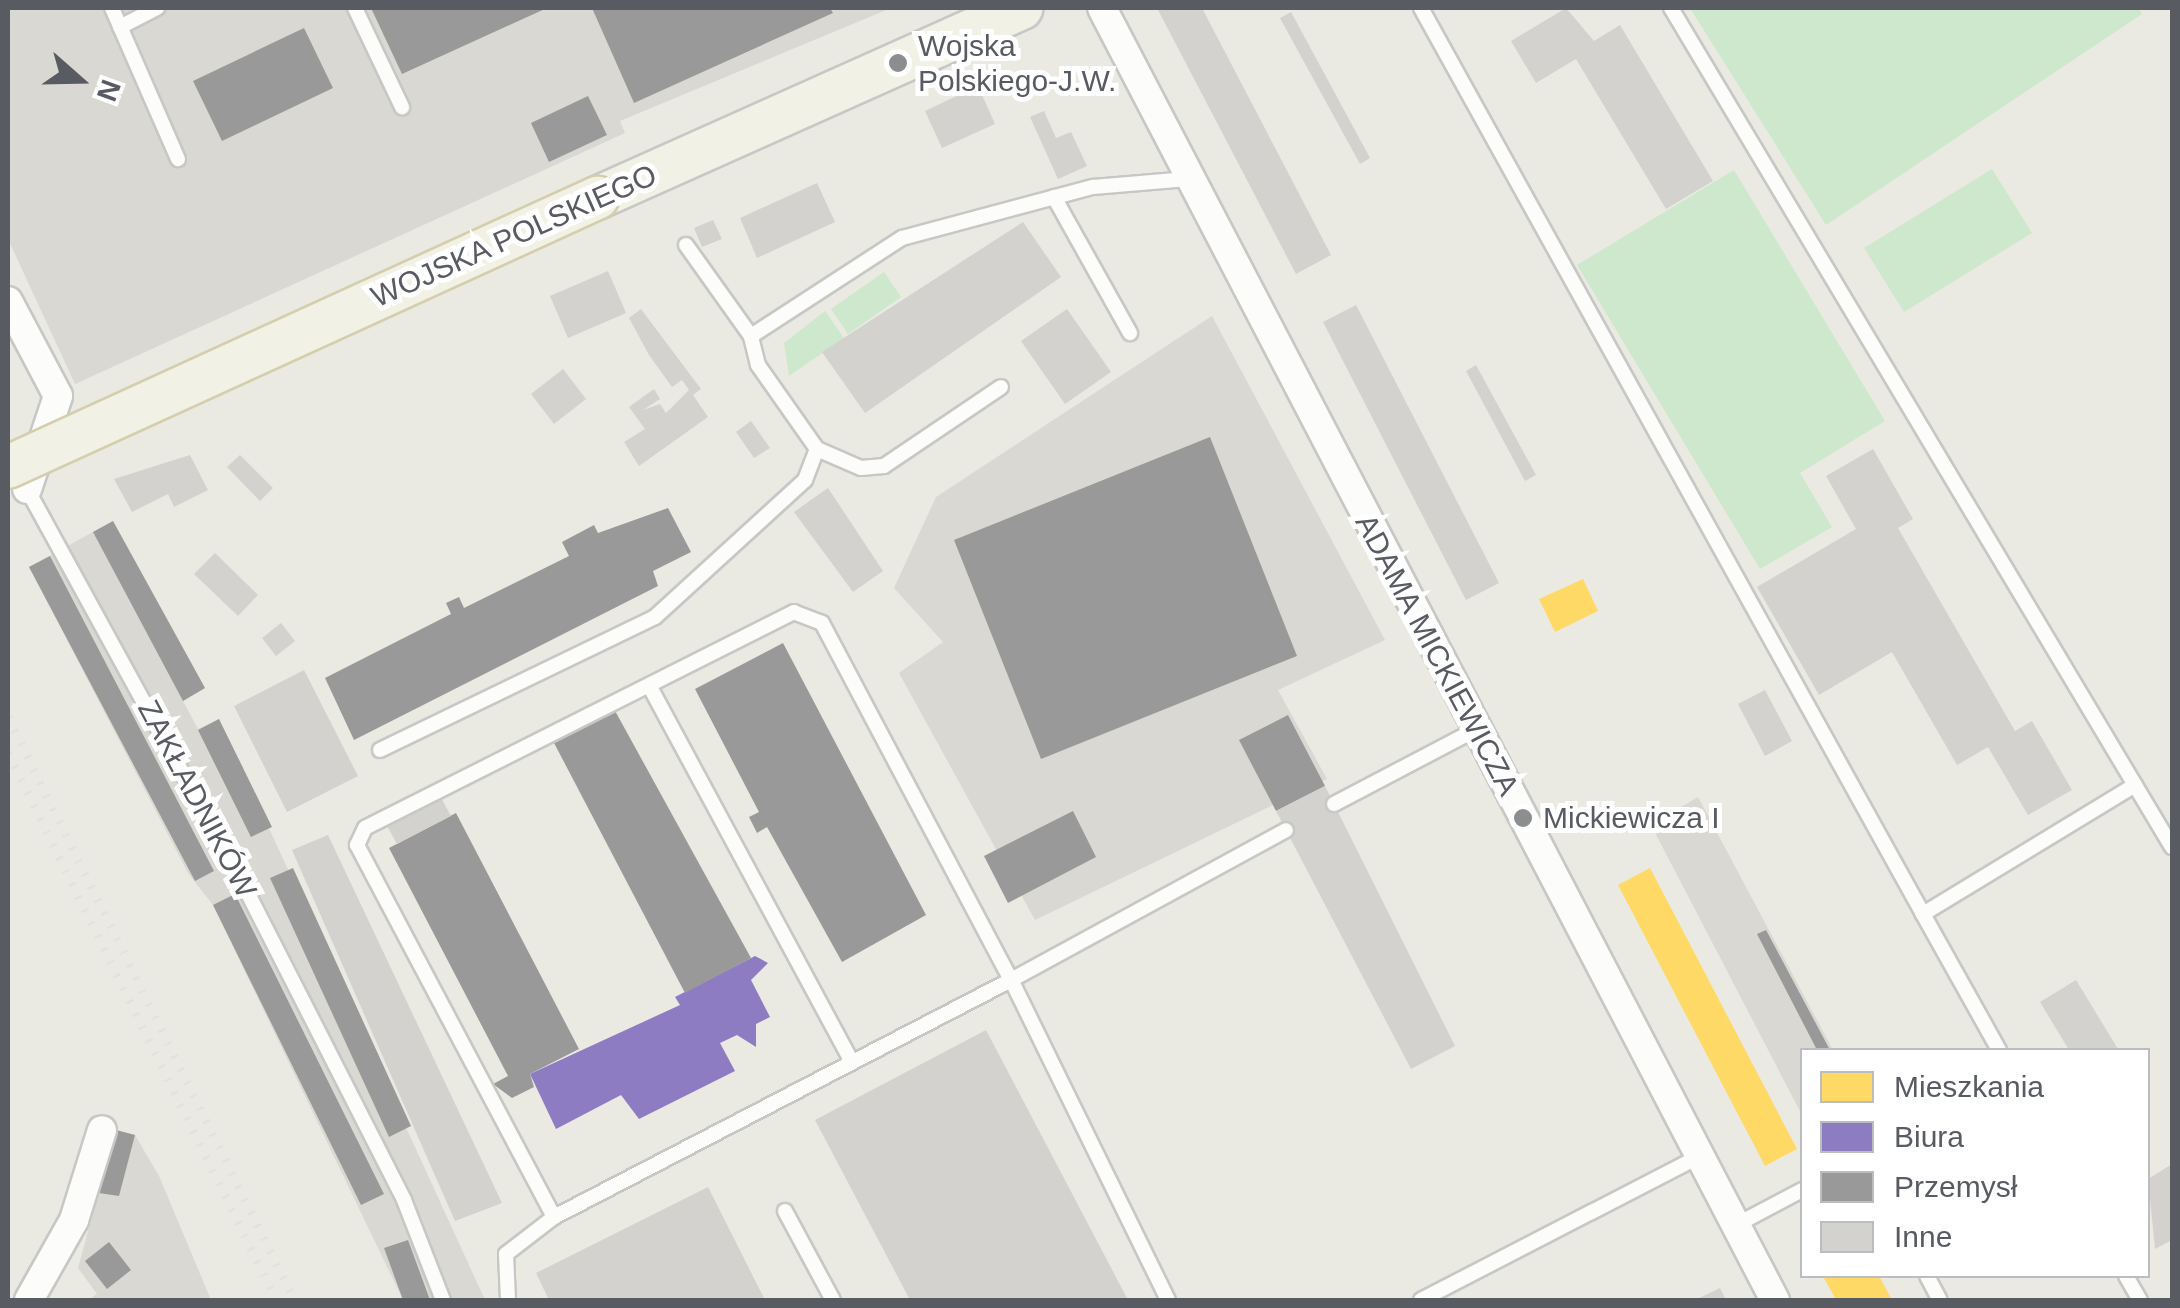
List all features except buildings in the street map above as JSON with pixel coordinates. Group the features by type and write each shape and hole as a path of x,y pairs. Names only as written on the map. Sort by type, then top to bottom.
{"main road":[{"name":"WOJSKA POLSKIEGO","path":"18,478 597,198 1021,8"}],"street":[{"name":"ADAMA MICKIEWICZA","path":"1102,8 1775,1300"},
{"path":"8,302 58,396 18,478"},
{"path":"40,1296 102,1130"}],"lane":[{"path":"112,8 178,159"},
{"path":"120,27 157,8"},
{"path":"356,8 402,106"},
{"path":"1421,8 1999,1048"},
{"path":"1671,8 2172,847"},
{"path":"752,336 902,238 1054,197 1188,179"},
{"path":"1054,197 1130,333"},
{"path":"686,245 752,336 758,365 817,450 861,468 884,466 1001,387"},
{"path":"380,750 655,617 805,480 817,450"},
{"name":"ZAKŁADNIKÓW","path":"18,478 236,870 404,1200 443,1300"},
{"path":"554,1217 357,845 364,828 650,688 794,612 822,623 1011,980 1168,1300"},
{"path":"650,688 852,1062"},
{"path":"1334,804 1475,730"},
{"path":"1923,914 2135,785"},
{"path":"508,1300 506,1254 554,1217 1011,980 1286,830"},
{"path":"1421,1300 1700,1156"},
{"path":"1736,1225 1800,1191"},
{"path":"786,1211 833,1300"},
{"path":"1928,1278 1940,1300"},
{"path":"2127,1278 2140,1300"}],"shaded area":[{"path":"8,8 891,8 620,121 625,133 75,384 8,239"},
{"path":"1212,316 1385,640 1278,690 1327,779 1035,920 899,673 943,642 894,588 936,497"},
{"path":"113,521 205,688 183,701 198,729 219,719 485,1300 403,1300 213,905 188,873 29,567"},
{"path":"1698,797 1832,1048 1800,1048 1800,1111 1651,825"},
{"path":"116,1130 135,1135 159,1176 211,1300 88,1300 97,1294 78,1268"}],"green space":[{"path":"1690,8 2138,8 2142,14 1826,225"},
{"path":"1992,169 2032,233 1904,312 1864,248"},
{"path":"1734,170 1885,421 1800,473 1832,527 1760,569 1577,265"},
{"path":"884,272 901,297 848,334 831,309"},
{"path":"825,311 844,338 789,376 784,343"}],"railway":[{"path":"8,717 294,1300"},
{"path":"8,753 276,1300"}],"place":[{"name":"Wojska Polskiego-J.W.","path":"898,63"},
{"name":"Mickiewicza I","path":"1523,818"}]}
